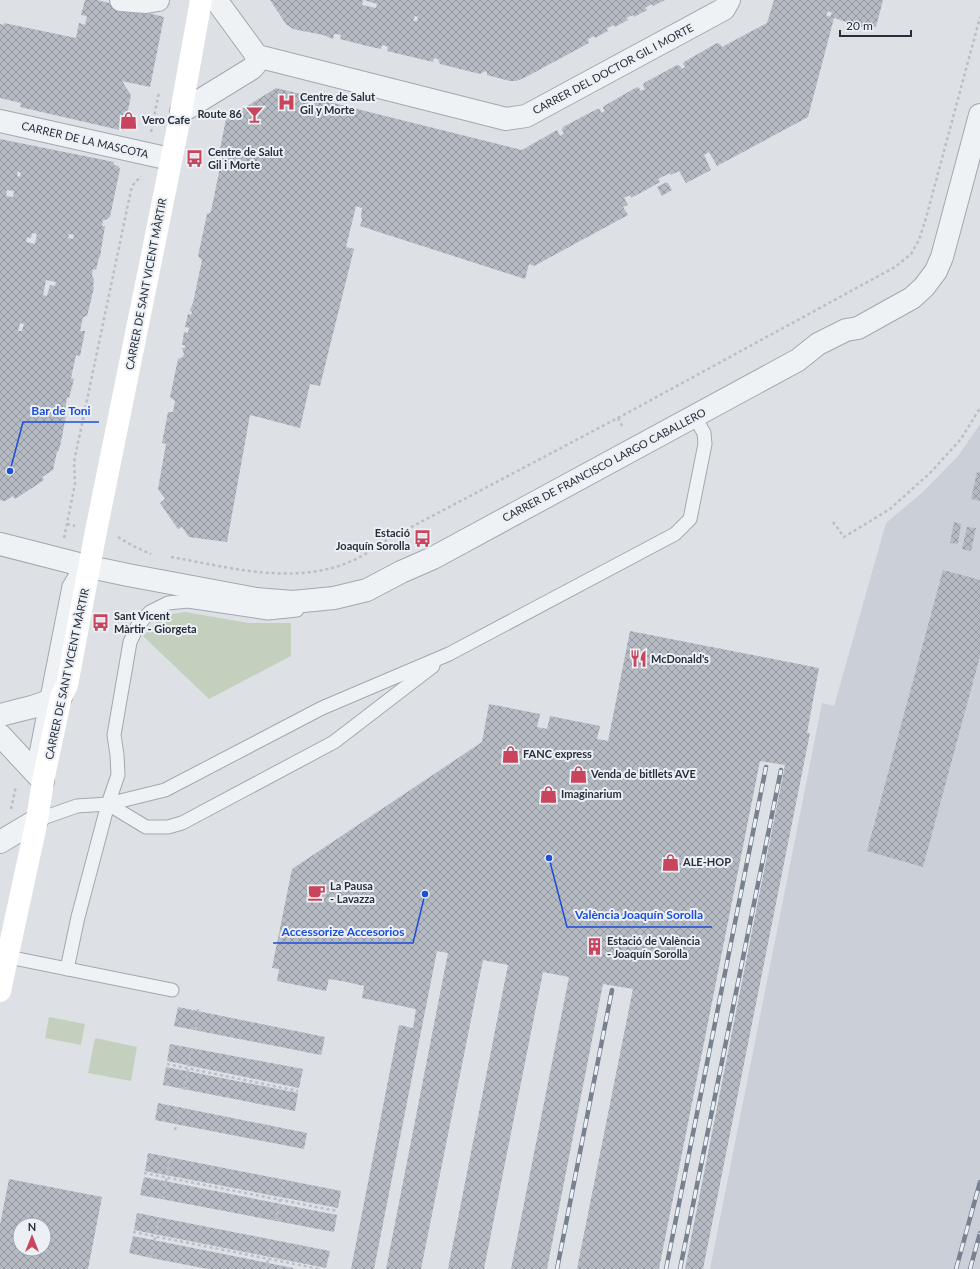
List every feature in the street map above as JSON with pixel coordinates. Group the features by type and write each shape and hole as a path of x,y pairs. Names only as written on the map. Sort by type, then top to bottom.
{"main road":[{"name":"CARRER DE SANT VICENT MÀRTIR","path":"1,983 8,957 37,820 38,775 53,700 67,685 170,159 181,112 201,0"}],"street":[{"path":"121,0 146,2 158,0"},
{"path":"181,112 251,69 255,66 257,61 257,56 216,0"},
{"name":"CARRER DEL DOCTOR GIL I MORTE","path":"257,56 506,119 526,116 724,9 729,0"},
{"name":"CARRER DE FRANCISCO LARGO CABALLERO","path":"0,544 90,567 256,599 293,602 334,598 367,590 401,572 433,558 798,360 818,344 846,330 858,328 912,298 924,287 936,271 942,257 980,115"},
{"name":"CARRER DE LA MASCOTA","path":"0,121 170,159"},
{"path":"0,715 53,700"},
{"path":"0,735 38,775"},
{"path":"0,842 37,820"}],"lane":[{"path":"37,820 77,806 108,804 165,790 322,708 449,654 676,534 690,519 706,444 704,433 694,416"},
{"path":"67,969 78,917 108,804 118,775 114,735 130,642 138,625 150,612 168,602 188,601 268,613 305,610 334,598"},
{"path":"108,804 146,826 168,827 182,823 334,742 449,654"},
{"path":"8,957 172,990"}],"path":[{"path":"164,556 260,573 277,574 311,572 361,557 383,542 624,415 895,268 911,254 919,240 980,17"},
{"path":"63,543 75,484 74,462 130,198 133,184 140,178 143,172 160,88"},
{"path":"833,522 844,537 890,509 931,472 961,439 980,408"},
{"path":"67,524 114,535 149,554 156,555"},
{"path":"10,815 16,783"},
{"path":"196,1030 198,1009"},
{"path":"184,1090 192,1048"},
{"path":"167,1064 298,1091"},
{"path":"175,1130 180,1108"},
{"path":"163,1199 170,1158"},
{"path":"144,1173 337,1211"},
{"path":"276,1220 284,1180"},
{"path":"151,1258 159,1218"},
{"path":"133,1232 320,1269"},
{"path":"266,1269 272,1240"}],"shaded area":[{"path":"980,424 980,1269 710,1269 822,703 834,706 886,523 923,492 958,456"}],"green space":[{"path":"185,612 249,623 291,623 291,656 209,699 143,636 165,615"},
{"path":"49,1017 85,1024 81,1045 45,1038"},
{"path":"95,1038 137,1047 131,1081 88,1073"}],"building":[{"path":"85,0 97,0 164,17 150,87 122,81 131,95 124,131 20,107 21,103 0,98 0,24 4,25 4,23 76,38 79,23 85,25 87,16 81,15"},
{"path":"270,0 363,0 362,5 376,8 377,4 364,0 665,0 653,6 652,4 645,8 647,10 634,17 633,15 626,18 628,20 615,27 614,25 607,28 608,31 595,38 594,36 588,39 589,43 516,81 510,81 487,75 487,72 485,71 480,74 440,64 438,59 434,58 433,62 387,51 388,47 382,45 381,49 340,39 341,35 337,34 334,34 333,39 323,35 293,29 286,24","holes":["415,16 418,17 417,21 413,21"]},
{"path":"774,0 883,0 876,27 872,26 871,30 834,18 808,117 717,166 709,152 704,155 711,170 686,183 679,171 671,175 670,173 658,179 660,182 646,190 631,198 630,195 624,198 628,205 623,207 628,215 534,266 529,264 525,279 360,226 362,220 362,208 356,206 346,247 354,249 320,386 310,384 300,428 250,415 227,542 189,537 182,527 178,529 160,503 165,499 158,489 166,444 162,443 168,412 173,412 175,401 170,397 178,359 183,357 184,354 182,348 185,348 185,345 182,345 184,332 188,333 189,328 185,327 188,314 191,315 192,312 190,310 193,303 202,260 198,256 207,214 211,211 223,154 219,154 226,119 276,88 522,150 557,130 560,136 564,133 562,130 563,127 597,109 600,109 601,113 605,111 603,108 604,106 637,87 641,91 645,89 643,86 644,83 677,65 682,69 684,68 684,62 717,43 722,47 767,23","holes":["828,11 832,13 830,17 826,15"]},
{"path":"0,139 114,162 114,165 118,166 120,169 110,217 103,220 102,226 105,226 100,257 96,270 93,269 92,276 94,279 94,287 87,316 83,317 80,331 85,331 80,356 76,355 71,378 74,379 69,398 67,397 64,413 66,415 62,437 53,470 42,477 44,480 15,499 13,496 5,501 0,500","holes":["18,171 21,173 20,177 17,176","7,190 14,191 13,197 6,196","32,233 37,234 35,244 26,242 27,237 31,238","69,234 74,235 73,239 68,238","46,280 56,282 55,286 50,285 47,296 43,295","20,323 24,324 22,331 18,331"]},
{"path":"667,182 672,190 662,196 657,187"},
{"path":"977,472 980,472 980,501 971,499"},
{"path":"954,522 961,524 958,544 950,543"},
{"path":"967,527 976,528 971,551 962,549"},
{"path":"943,570 980,580 980,656 923,867 867,851"},
{"name":"Estació de València - Joaquín Sorolla","path":"630,631 819,668 807,733 810,733 703,1269 685,1269 785,765 760,761 659,1269 577,1269 633,989 603,984 547,1269 511,1269 569,977 543,972 484,1269 448,1269 508,965 483,960 421,1269 386,1269 448,953 437,951 374,1269 351,1269 399,1025 413,1028 416,1009 362,998 364,986 347,982 329,979 326,991 277,981 279,969 272,968 292,869 482,742 489,704 540,714 537,727 547,729 550,716 600,726 597,739 608,741"},
{"path":"178,1007 325,1037 321,1055 174,1026"},
{"path":"170,1044 303,1069 299,1088 167,1061"},
{"path":"166,1067 298,1093 295,1111 163,1085"},
{"path":"158,1103 307,1133 304,1149 155,1120"},
{"path":"148,1153 341,1191 338,1208 145,1171"},
{"path":"144,1177 337,1215 334,1232 140,1195"},
{"path":"9,1179 102,1197 88,1269 0,1269 0,1225"},
{"path":"137,1213 330,1251 326,1268 134,1230"},
{"path":"133,1236 293,1269 208,1269 151,1258 129,1253"}],"railway":[{"path":"666,1269 766,767"},
{"path":"680,1269 781,770"},
{"path":"557,1269 612,990"},
{"path":"956,1269 980,1182"},
{"path":"970,1269 980,1233"}],"place":[{"name":"Centre de Salut Gil y Morte","path":"287,103"},
{"name":"Route 86","path":"255,114"},
{"name":"Vero Cafe","path":"129,120"},
{"name":"Centre de Salut Gil i Morte","path":"195,158"},
{"name":"Bar de Toni","path":"10,471"},
{"name":"Estació Joaquín Sorolla","path":"423,539"},
{"name":"Sant Vicent Màrtir - Giorgeta","path":"101,622"},
{"name":"McDonald's","path":"638,659"},
{"name":"FANC express","path":"510,754"},
{"name":"Venda de bitllets AVE","path":"578,774"},
{"name":"Imaginarium","path":"548,794"},
{"name":"València Joaquín Sorolla","path":"549,858"},
{"name":"ALE-HOP","path":"670,862"},
{"name":"La Pausa - Lavazza","path":"317,892"},
{"name":"Accessorize Accesorios","path":"425,894"},
{"name":"Estació de València - Joaquín Sorolla","path":"594,947"}]}
